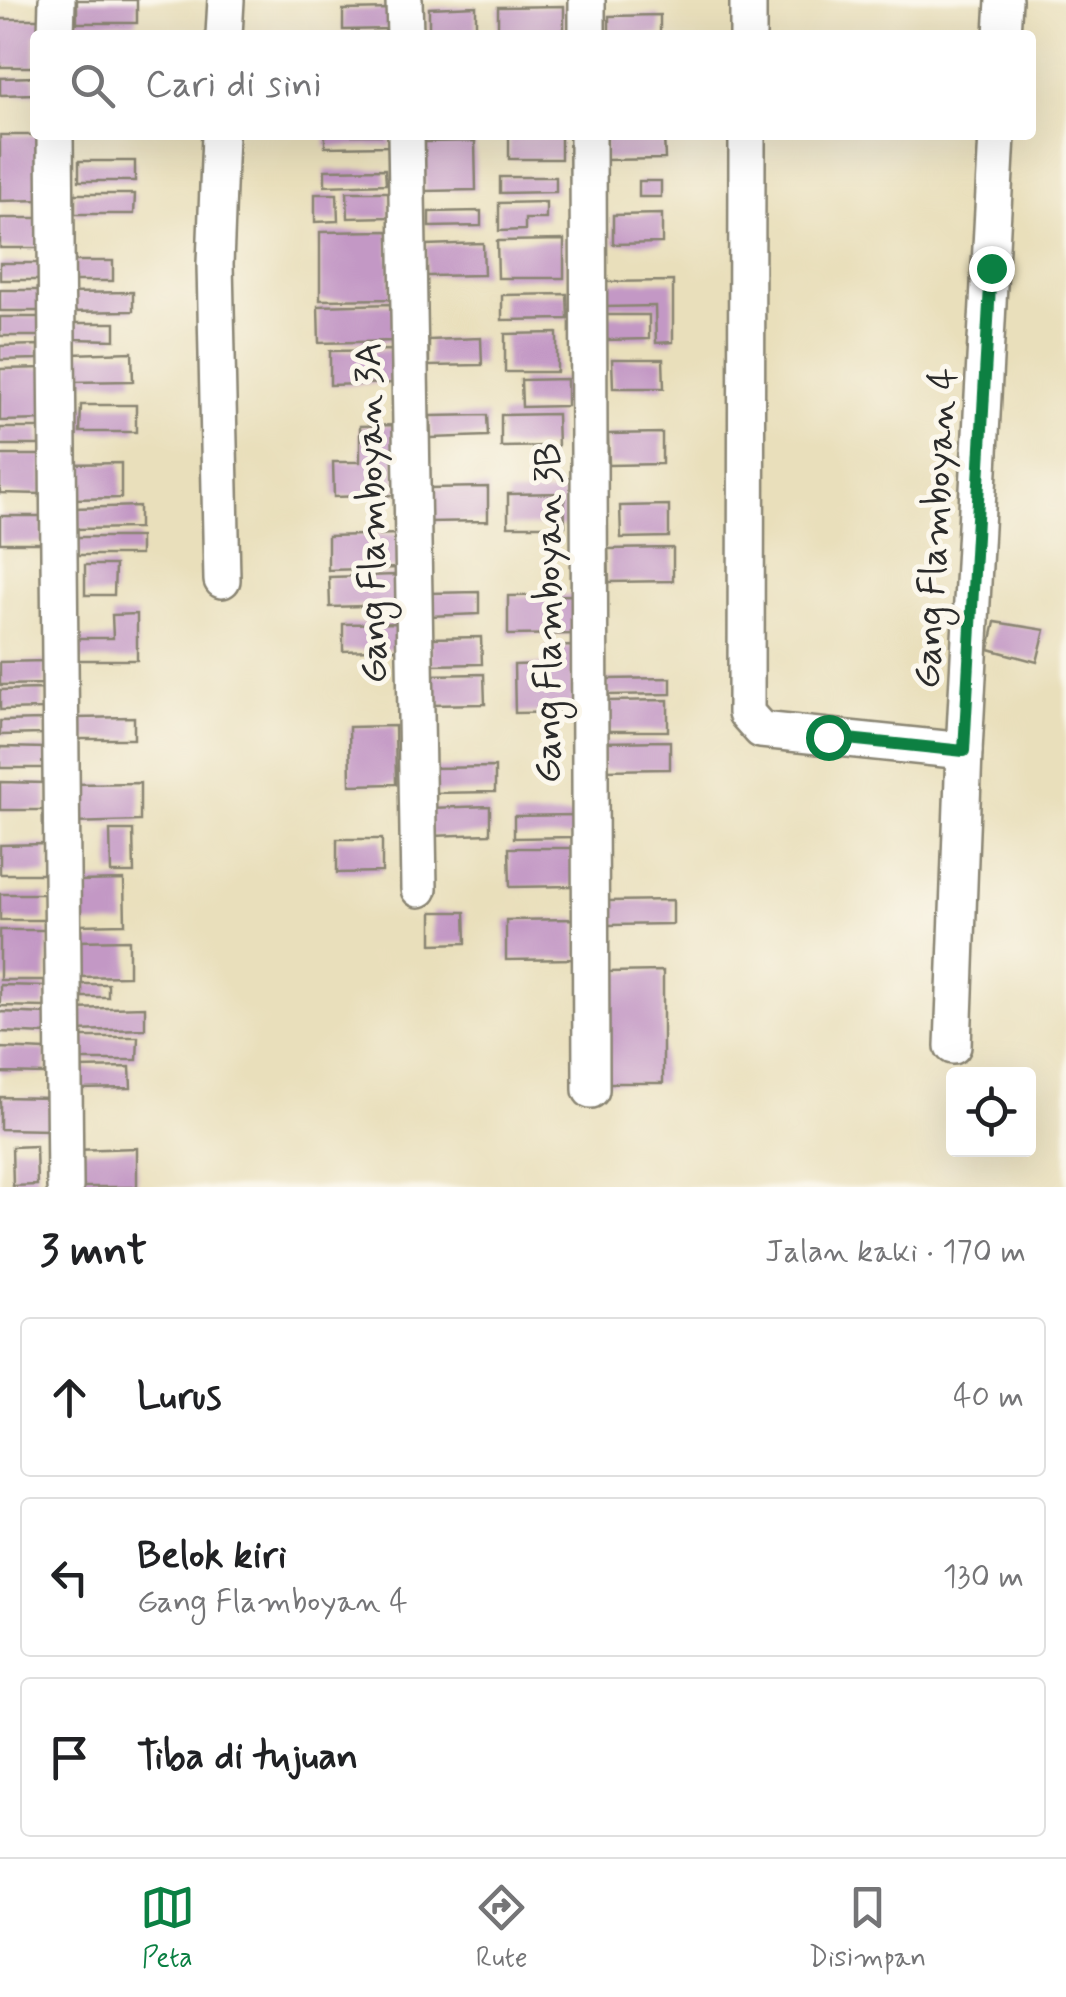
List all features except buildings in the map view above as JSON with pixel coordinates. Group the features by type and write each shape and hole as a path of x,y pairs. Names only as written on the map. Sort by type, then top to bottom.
{"street":[{"path":"56,30 57,0"},
{"path":"224,30 226,0"},
{"path":"404,0 405,30"},
{"path":"587,0 587,30"},
{"path":"748,0 748,30"},
{"path":"1002,30 1004,0"},
{"path":"55,140 64,1187"},
{"path":"220,140 214,264 222,580"},
{"name":"Gang Flamboyan 3A","path":"406,140 419,889"},
{"name":"Gang Flamboyan 3B","path":"588,140 591,1090"},
{"path":"747,140 746,714 751,724 761,730 964,751"},
{"name":"Gang Flamboyan 4","path":"953,1046 964,751 998,140"}],"route":[{"path":"828,737 964,751 991,268"}]}
